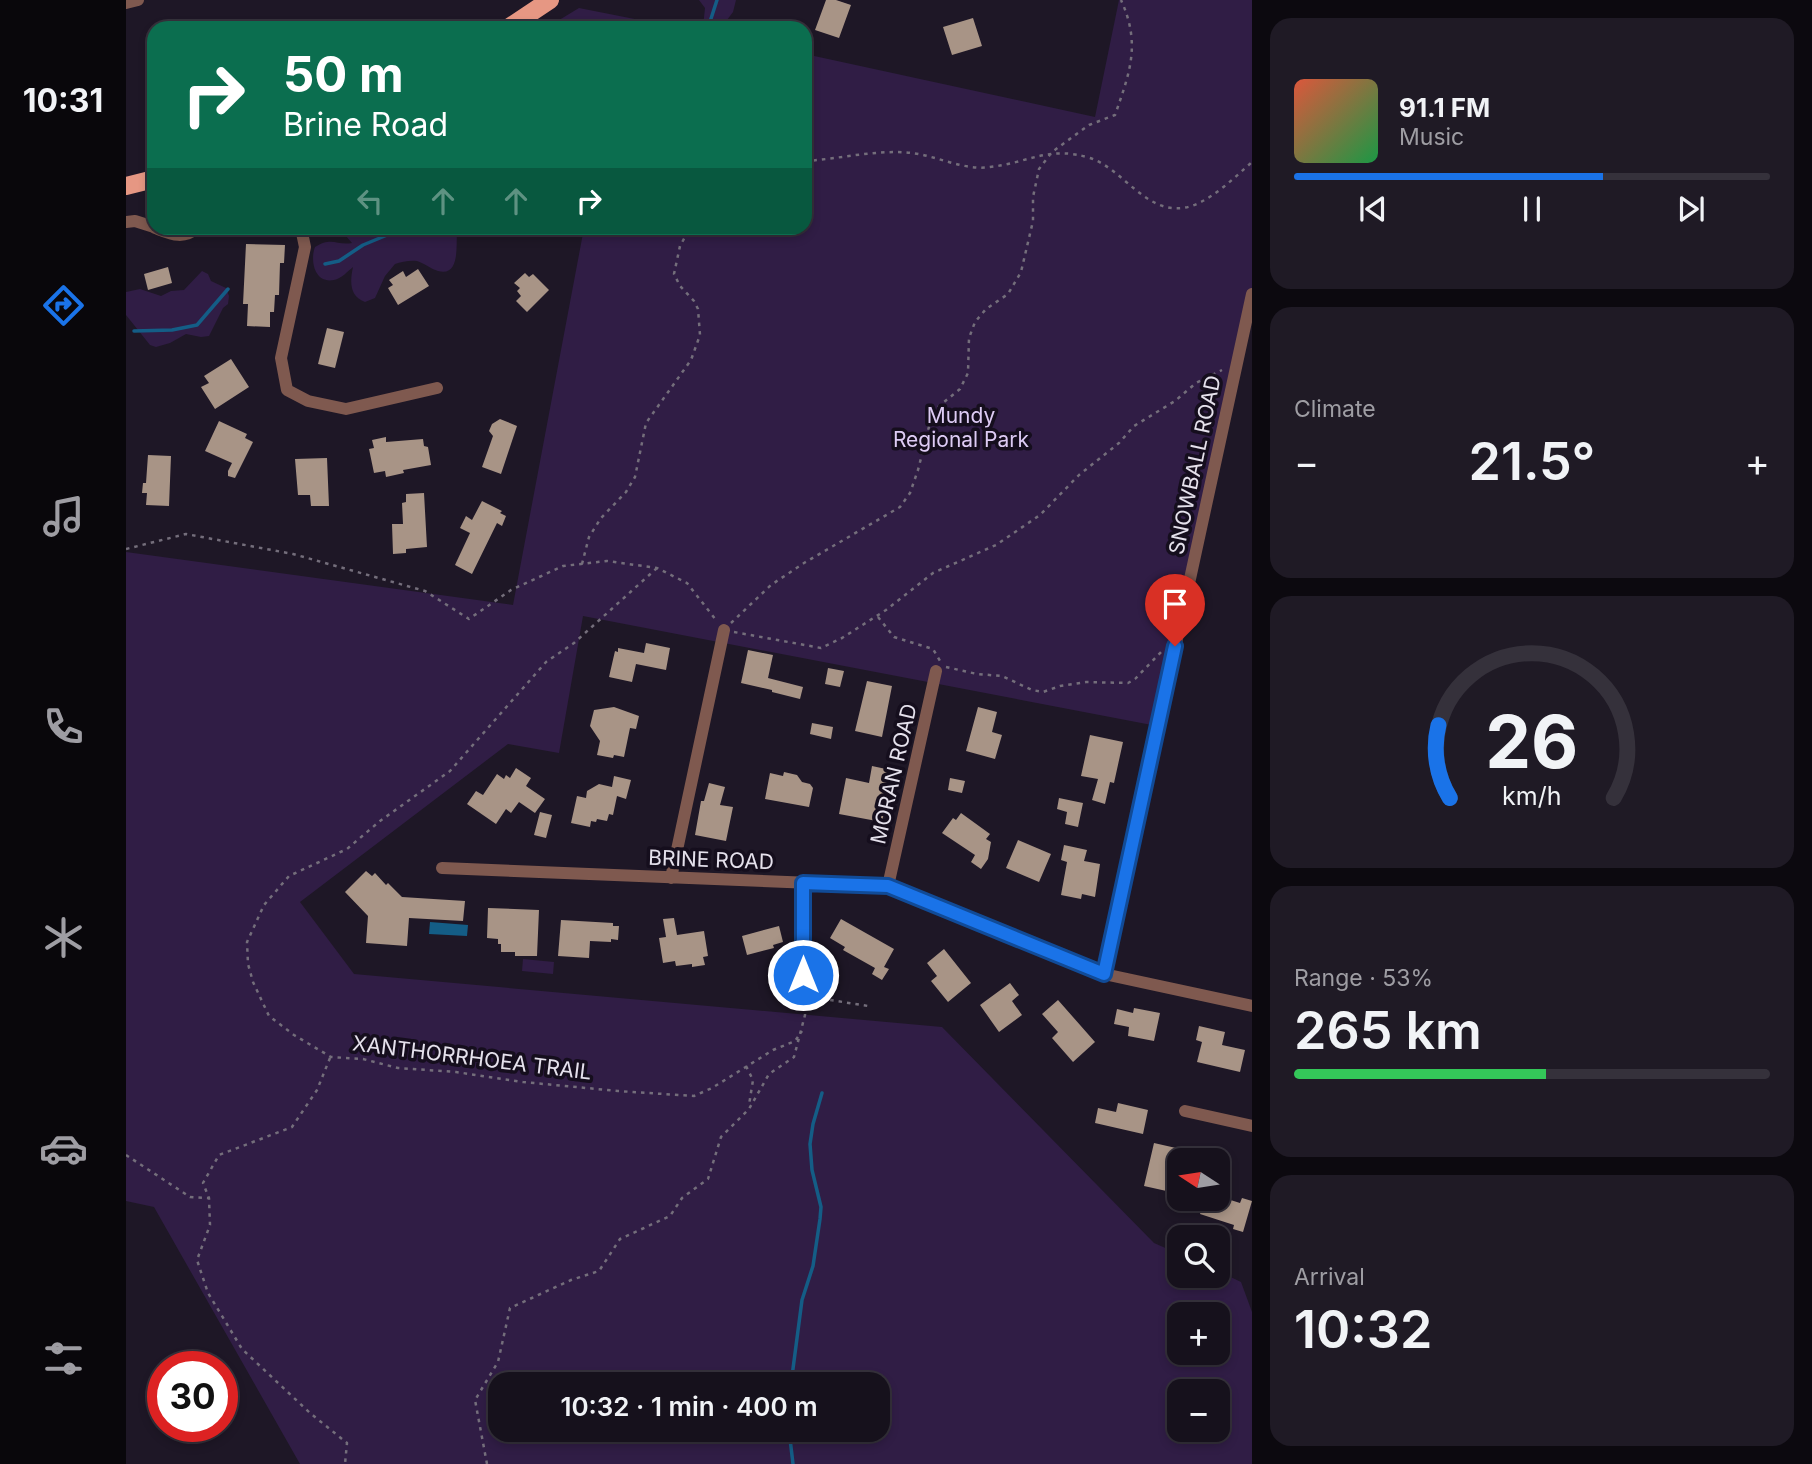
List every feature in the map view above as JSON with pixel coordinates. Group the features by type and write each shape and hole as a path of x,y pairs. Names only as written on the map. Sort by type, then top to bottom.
{"main road":[{"path":"518,21 550,0"},
{"path":"126,186 147,181"}],"street":[{"path":"126,3 138,0"},
{"path":"126,222 147,225"},
{"path":"302,235 305,247 281,358 287,390 308,401 346,409 436,388"},
{"name":"SNOWBALL ROAD","path":"1104,974 1252,294"},
{"path":"671,878 724,630"},
{"name":"MORAN ROAD","path":"888,886 936,671"},
{"name":"BRINE ROAD","path":"442,868 888,886 1104,974 1252,1006"},
{"path":"803,883 803,975"},
{"path":"1185,1111 1252,1126"}],"path":[{"path":"724,630 771,585 804,562 900,507 910,493 933,411 960,390 968,373 969,338 975,322 986,309 1008,294 1021,272 1033,221 1033,197 1039,169 1052,152 1089,125 1115,115 1131,70 1133,45 1130,19 1121,0"},
{"path":"812,160 886,152 912,153 989,168 1052,152 1091,158 1149,200 1179,209 1196,206 1252,162"},
{"path":"582,564 589,537 635,477 646,423 691,360 700,335 698,309 674,274 680,246 686,235"},
{"path":"126,549 186,534 293,554 425,591 469,619 510,590 563,566 607,561 657,568 687,583 724,630 821,648 878,616 933,573 996,545 1040,515 1079,475 1119,443 1134,426 1166,407 1196,383 1221,370 1235,373"},
{"name":"XANTHORRHOEA TRAIL","path":"657,568 574,643 546,662 450,771 380,821 347,849 289,876 264,905 247,942 248,964 253,982 269,1016 331,1057 363,1059 429,1072 456,1072 523,1082 673,1096 694,1096 712,1088 773,1050 795,1041 802,1031"},
{"path":"878,616 894,636 933,649 940,659 936,671"},
{"path":"936,671 947,667 1002,676 1043,692 1086,682 1128,683 1165,648"},
{"path":"487,1464 475,1400 498,1362 510,1308 571,1280 599,1271 620,1239 670,1216 682,1198 708,1180 721,1137 749,1109 769,1074 794,1057 802,1031 806,996 803,975"},
{"path":"806,996 868,1006"},
{"path":"331,1057 317,1090 292,1127 219,1156 202,1183 209,1198 210,1225 197,1260 208,1293 242,1349 310,1413 347,1443 345,1464"},
{"path":"747,1066 753,1080 749,1109"},
{"path":"126,1155 190,1197 209,1198"}],"green space":[{"path":"699,0 736,0 733,12 726,21 704,21 705,8"},
{"name":"Mundy Regional Park","path":"1119,0 1252,0 1252,294 1157,726 583,616 559,753 508,744 300,902 354,974 942,1027 1154,1243 1167,1249 1167,1288 1230,1288 1230,1277 1241,1282 1252,1312 1252,1464 300,1464 154,1207 126,1201 126,552 513,605 583,235 812,235 812,56 1095,117"},
{"path":"579,8 645,21 558,21"},
{"path":"345,235 457,235 455,259 450,269 445,272 438,271 417,261 395,264 385,276 375,298 365,302 353,292 353,267 334,280 322,278 315,270 315,247 326,242 352,243"},
{"path":"202,271 208,274 211,281 226,288 229,296 228,304 223,308 209,336 186,334 170,343 156,347 150,345 126,315 126,292 140,289 161,296 171,291 184,290"},
{"path":"523,959 554,962 553,974 522,971"}],"water":[{"path":"430,922 468,925 467,936 429,934"}],"building":[{"path":"826,0 851,5 839,38 815,30"},
{"path":"973,18 982,46 952,55 943,27"},
{"path":"246,244 285,245 284,263 280,263 279,295 275,295 274,312 270,312 270,327 247,326 248,304 243,304"},
{"path":"168,267 172,283 148,290 144,274"},
{"path":"418,269 429,286 398,305 388,288 393,285 389,280 403,271 406,277"},
{"path":"525,273 529,277 533,274 549,290 527,312 516,301 521,296 517,291 520,288 514,283"},
{"path":"327,328 344,332 335,368 318,364"},
{"path":"231,359 249,387 215,409 201,387 209,383 204,376"},
{"path":"500,419 517,426 501,474 482,467 493,436 489,431 492,424"},
{"path":"219,421 247,434 245,438 253,442 235,478 228,476 232,463 205,451"},
{"path":"386,437 386,442 423,439 424,446 428,447 431,465 403,470 404,473 386,477 385,471 374,473 369,449 374,448 372,440"},
{"path":"148,455 171,456 169,506 146,505 147,493 142,493 143,483 146,483"},
{"path":"327,458 329,506 311,506 310,495 298,495 295,459"},
{"path":"424,493 427,547 406,549 406,553 393,554 392,524 403,524 402,503 406,502 406,494"},
{"path":"482,501 502,511 500,513 506,516 502,526 497,523 472,574 455,565 470,533 460,528 466,516 472,520"},
{"path":"646,643 670,648 666,670 636,664 632,682 609,677 618,648 644,653"},
{"path":"748,650 773,655 768,678 803,687 800,699 741,683"},
{"path":"828,668 844,671 840,687 825,684"},
{"path":"867,681 892,686 882,737 855,731"},
{"path":"614,707 639,716 636,729 630,728 624,757 614,755 613,758 597,755 600,741 590,726 594,710"},
{"path":"978,707 997,712 992,732 1002,735 995,759 966,751"},
{"path":"812,723 833,727 831,739 810,734"},
{"path":"1090,735 1123,742 1114,783 1110,782 1105,804 1092,800 1098,779 1081,776"},
{"path":"872,766 900,772 897,784 890,782 882,822 839,814 846,778 869,783"},
{"path":"516,768 531,778 526,786 545,799 535,813 519,802 511,813 506,809 496,824 467,804 476,791 483,795 497,774 504,779 506,775 510,778"},
{"path":"784,772 797,775 802,782 813,788 809,807 765,799 770,773 783,776"},
{"path":"614,776 631,780 626,799 617,796 613,815 609,814 607,821 591,821 590,827 571,823 577,796 586,798 587,791 599,784 612,787"},
{"path":"950,778 965,781 962,793 948,790"},
{"path":"709,783 725,787 720,805 733,807 726,841 695,835 701,801 704,801"},
{"path":"1059,798 1083,803 1078,827 1065,824 1067,812 1057,809"},
{"path":"540,812 552,815 546,838 534,835"},
{"path":"961,813 990,834 986,839 991,842 988,859 981,869 971,862 975,855 942,833 953,818 956,820"},
{"path":"1018,840 1051,854 1039,882 1006,868"},
{"path":"1064,845 1087,850 1084,861 1100,864 1095,897 1082,894 1081,899 1061,895 1067,862 1061,860"},
{"path":"366,871 372,876 375,873 402,897 465,901 463,921 409,918 407,946 366,943 368,916 345,892"},
{"path":"488,908 539,910 537,956 515,956 515,952 501,952 498,939 487,938"},
{"path":"674,918 677,935 704,931 708,956 703,957 705,965 692,967 692,964 676,966 675,961 663,963 659,938 666,937 663,919"},
{"path":"841,919 894,949 884,967 889,969 882,980 872,974 875,968 843,950 845,947 830,938"},
{"path":"561,920 613,923 613,926 619,926 618,940 590,941 589,958 558,956"},
{"path":"779,926 783,942 773,945 774,948 747,955 742,936"},
{"path":"944,949 971,983 948,1002 931,981 937,976 927,963"},
{"path":"1010,983 1019,995 1012,1001 1022,1015 999,1032 980,1005"},
{"path":"1058,1000 1095,1042 1073,1062 1052,1038 1058,1032 1042,1014"},
{"path":"1134,1008 1160,1013 1154,1041 1128,1036 1129,1027 1114,1024 1117,1009 1133,1013"},
{"path":"1199,1026 1225,1032 1222,1045 1245,1050 1240,1072 1197,1062 1202,1042 1196,1040"},
{"path":"1118,1103 1148,1110 1143,1134 1095,1123 1098,1108 1116,1112"},
{"path":"1154,1143 1176,1148 1167,1148 1167,1191 1144,1186"},
{"path":"1242,1198 1252,1201 1243,1232 1233,1229 1234,1225 1200,1214 1201,1211 1230,1211 1230,1200 1240,1203"}],"waterway":[{"path":"710,21 717,0"},
{"path":"325,264 339,261 363,245 387,235"},
{"path":"134,331 172,330 197,325 228,289"},
{"path":"793,1372 802,1300 813,1266 820,1219 821,1207 812,1170 810,1144 822,1093"},
{"path":"790,1442 793,1464"}],"route":[{"path":"803,975 803,883 888,886 1104,974 1175,646"}]}
